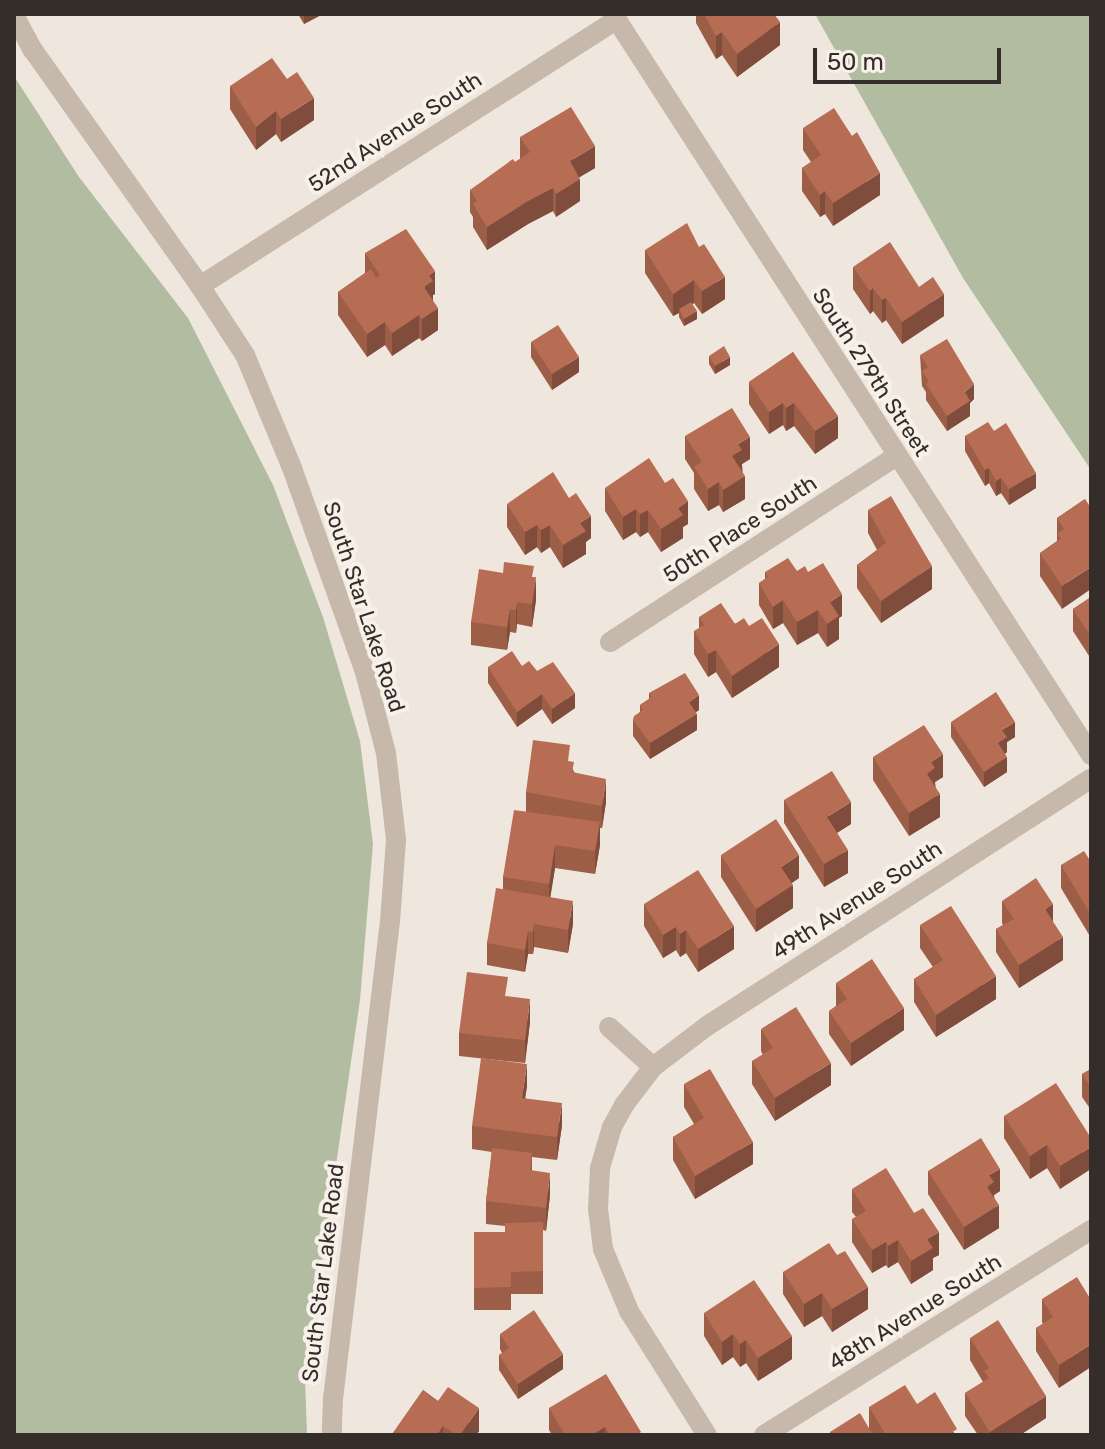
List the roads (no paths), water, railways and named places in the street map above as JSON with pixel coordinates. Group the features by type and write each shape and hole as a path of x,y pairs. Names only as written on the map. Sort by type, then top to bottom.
{"street":[{"name":"South Star Lake Road","path":"14,15 33,50 200,286 245,355 292,468 365,672 386,753 395,825 390,921 333,1397 332,1435"},
{"name":"52nd Avenue South","path":"200,286 615,16"},
{"name":"South 279th Street","path":"615,16 1091,755"},
{"name":"50th Place South","path":"610,642 896,456"},
{"name":"49th Avenue South","path":"707,1435 629,1311 610,1272 598,1209 605,1148 624,1105 653,1067 767,985 1091,779"},
{"path":"609,1027 653,1067"},
{"name":"48th Avenue South","path":"764,1435 1091,1230"}]}
